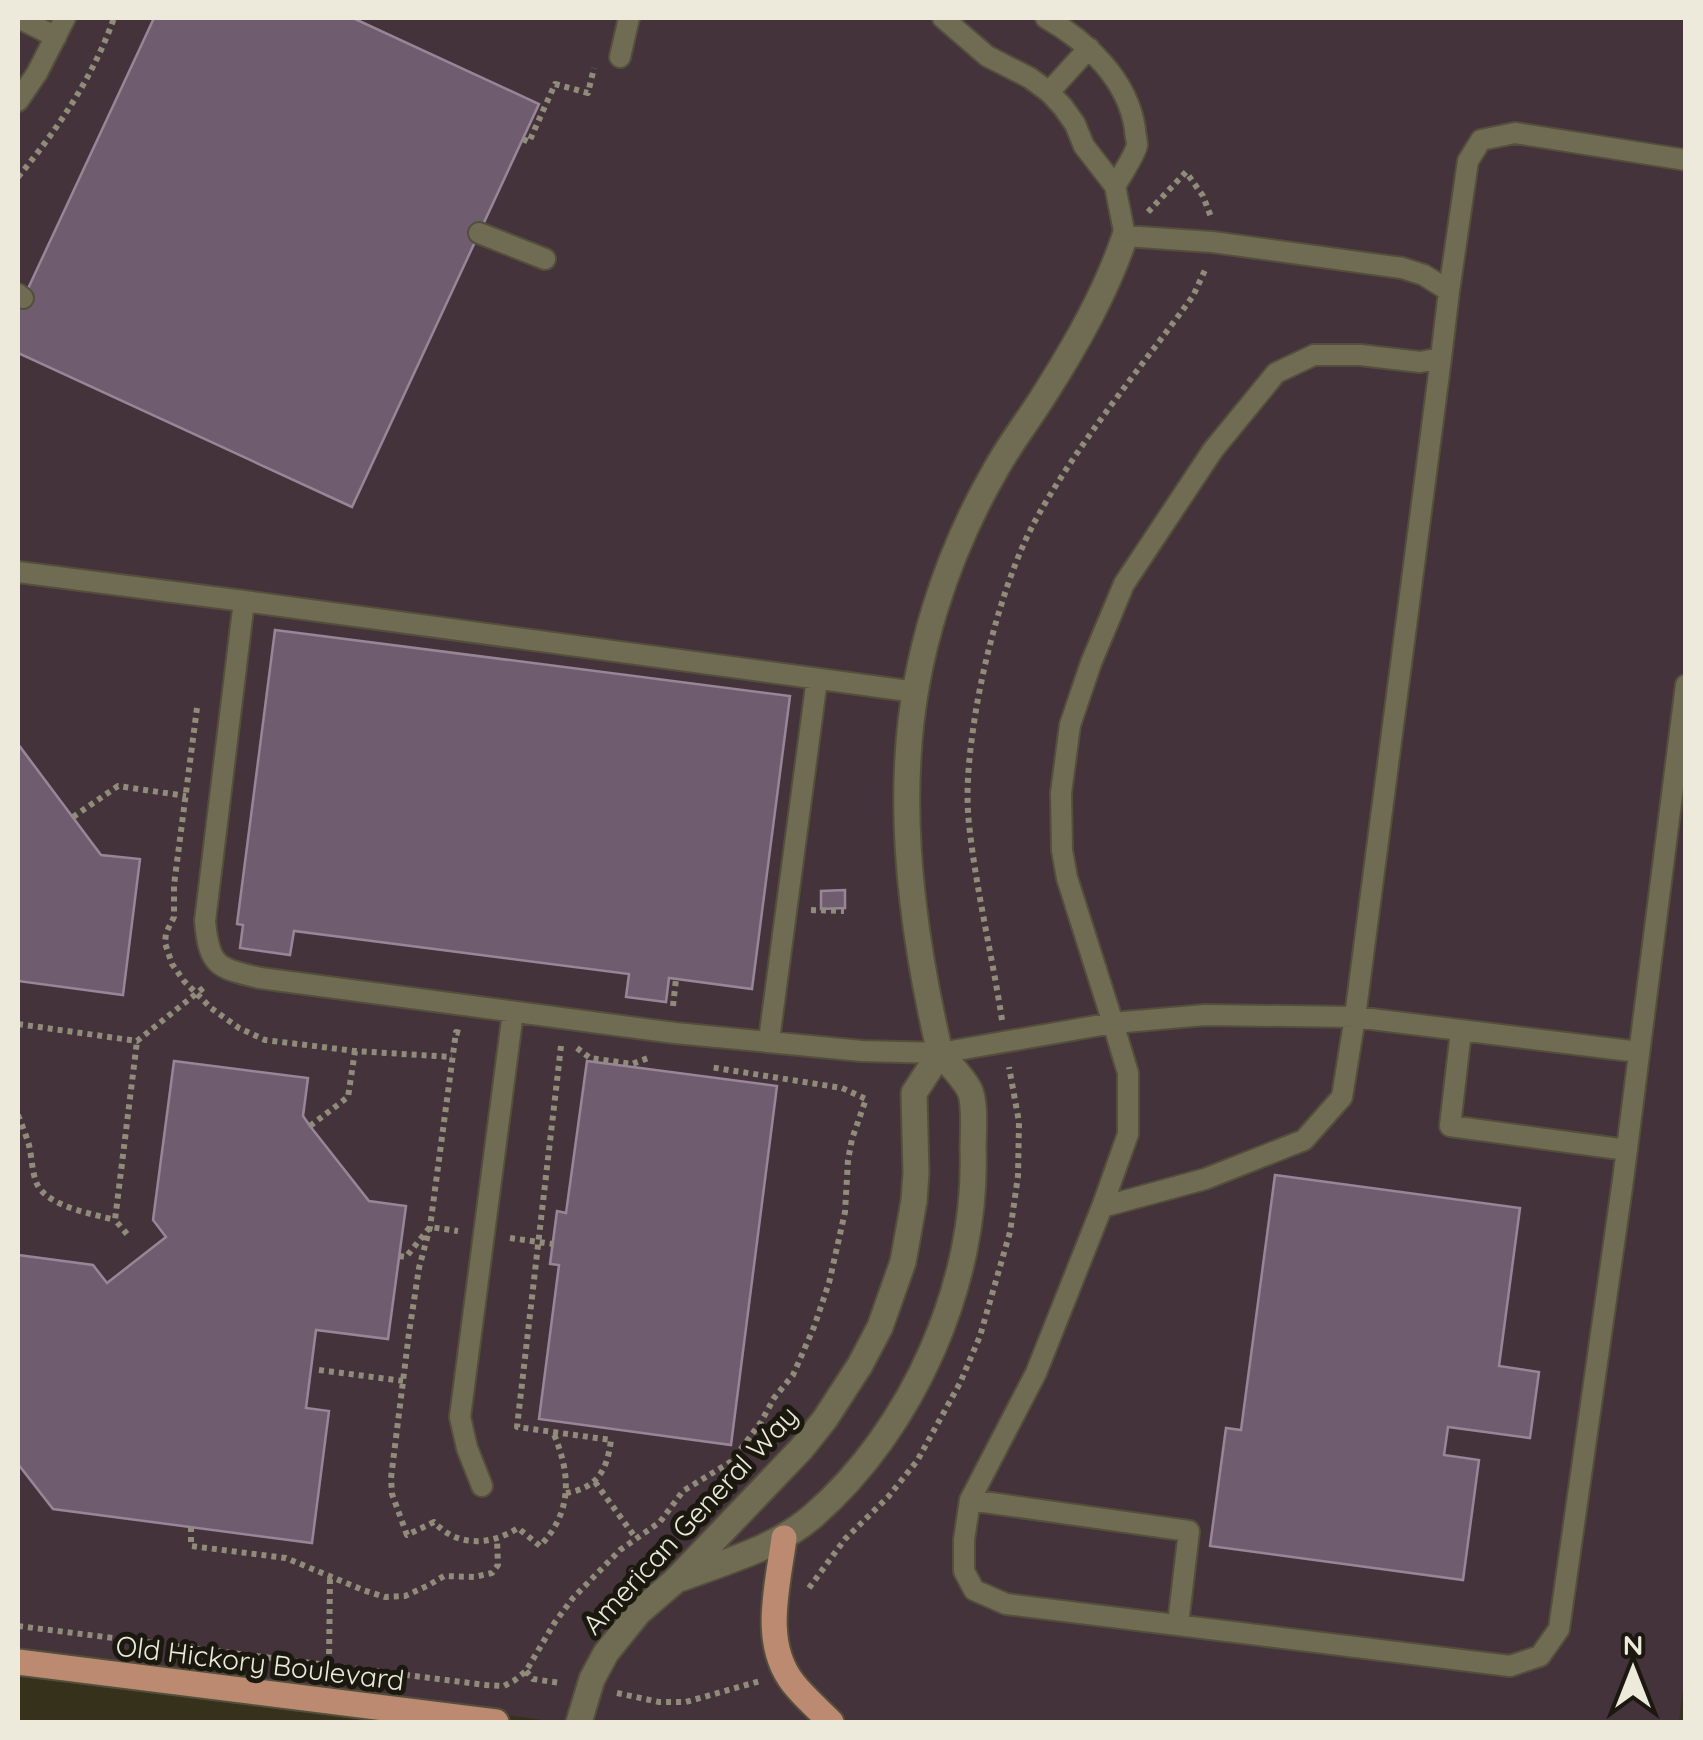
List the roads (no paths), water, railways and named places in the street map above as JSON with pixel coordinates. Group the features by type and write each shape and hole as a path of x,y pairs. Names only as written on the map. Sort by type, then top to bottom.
{"main road":[{"path":"784,1538 773,1630 778,1657 792,1682 831,1722"},
{"name":"Old Hickory Boulevard","path":"18,1662 496,1722"}],"street":[{"path":"676,1581 784,1538 832,1498 908,1398 936,1340 958,1278 972,1206 972,1098 970,1090 940,1053 928,1000 906,810 916,692 932,624 960,538 996,467 1046,394 1094,311 1113,272 1124,236"},
{"name":"American General Way","path":"579,1722 589,1687 606,1653 639,1612 676,1581 802,1448 860,1365 880,1327 903,1262 914,1201 914,1093 940,1053"}],"lane":[{"path":"19,18 56,38"},
{"path":"18,101 66,18"},
{"path":"620,57 629,18"},
{"path":"943,18 986,56 1021,72 1049,92 1070,116 1084,146 1115,186 1124,236 1212,242 1402,268 1424,275 1449,291"},
{"path":"1046,18 1088,48 1117,82 1133,119 1137,146 1115,186"},
{"path":"1049,92 1088,48"},
{"path":"1102,1207 1204,1178 1304,1140 1342,1098 1468,161 1481,140 1515,133 1686,160"},
{"path":"479,233 546,259"},
{"path":"1441,358 1420,362 1314,356 1276,373 1213,450 1124,584 1092,663 1070,725 1062,793 1062,850 1067,878 1128,1072 1128,1134 1036,1373 970,1500 964,1571 974,1590 1006,1604 1510,1666 1540,1656 1559,1629 1686,684"},
{"path":"18,572 916,692"},
{"path":"244,602 205,921 210,954 226,970 260,978 675,1033 862,1051 940,1053 1114,1022 1205,1015 1355,1017 1639,1052"},
{"path":"768,1040 817,678"},
{"path":"482,1486 460,1416 513,1012"},
{"path":"1460,1030 1450,1126 1626,1150"},
{"path":"970,1500 1189,1531 1178,1624"}]}
